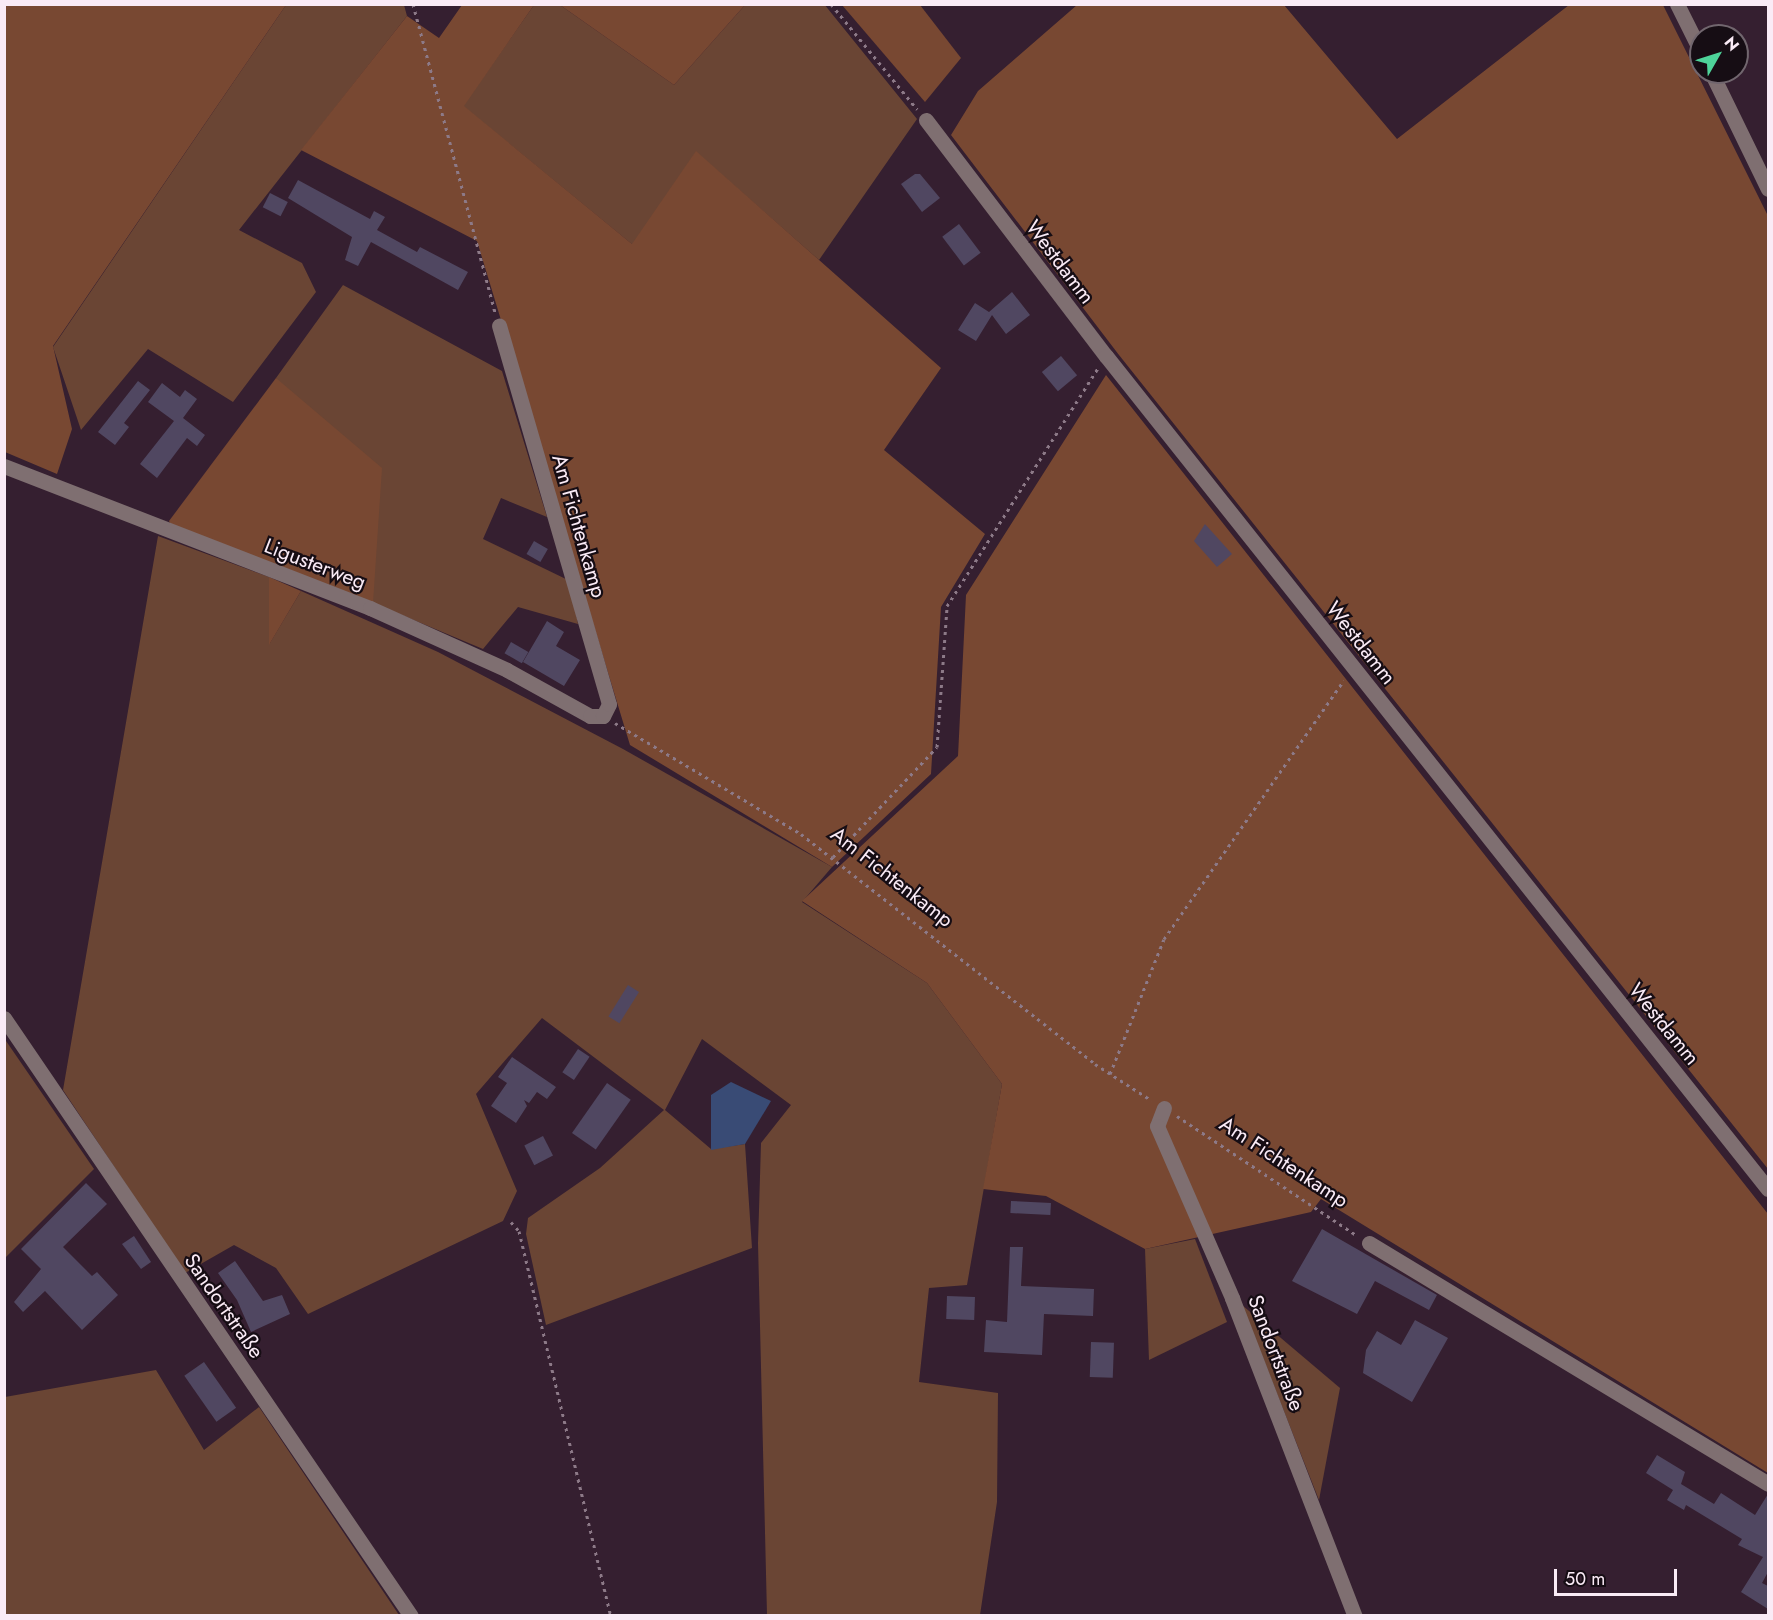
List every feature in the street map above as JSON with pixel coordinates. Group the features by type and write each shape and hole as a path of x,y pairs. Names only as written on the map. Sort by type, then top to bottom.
{"street":[{"path":"1677,4 1689,28"},
{"path":"1717,84 1768,189"},
{"name":"Westdamm","path":"926,120 1106,356 1768,1189"},
{"name":"Am Fichtenkamp","path":"499,326 609,704 603,716"},
{"name":"Ligusterweg","path":"4,466 370,608 507,670 590,716 603,716"},
{"name":"Sandortstraße","path":"4,1018 411,1616"},
{"name":"Sandortstraße","path":"1164,1108 1157,1126 1232,1298 1355,1616"},
{"path":"1369,1243 1768,1484"}],"path":[{"path":"413,4 499,326"},
{"path":"831,4 926,120"},
{"path":"833,857 937,747 947,606 1106,356"},
{"path":"1110,1074 1164,939 1353,667"},
{"name":"Am Fichtenkamp","path":"603,716 801,834 1110,1074 1369,1243"},
{"path":"511,1222 519,1231 611,1616"}],"shaded area":[{"path":"824,4 917,119 819,260 696,152 633,245 463,106 534,5 560,5 674,85 745,5"},
{"path":"4,5 286,5 53,346 72,429 57,474 5,452"},
{"path":"286,5 404,5 407,16 239,230 302,263 316,292 233,402 148,349 81,430 53,347"},
{"path":"462,5 534,5 464,106 632,244 696,151 941,368 884,450 985,534 941,607 931,774 832,867 630,745 477,241 301,150 407,16 439,38"},
{"path":"560,5 745,5 674,85"},
{"path":"842,5 920,5 961,58 925,102"},
{"path":"1077,5 1284,5 1397,139 1569,5 1663,5 1689,57 1689,84 1702,84 1768,216 1768,1169 1119,355 951,135 978,91"},
{"path":"343,285 502,371 547,517 501,498 483,539 570,581 578,624 518,607 483,649 373,603 276,378"},
{"path":"1106,375 1768,1214 1768,1473 1321,1199 1311,1212 1145,1249 1046,1196 983,1189 1002,1084 927,983 802,901 958,756 966,595"},
{"path":"276,378 382,468 373,603 172,528 169,521"},
{"path":"158,536 269,577 270,643 301,591 438,652 623,749 832,867 802,902 927,983 1002,1084 967,1285 929,1288 919,1382 998,1393 997,1502 980,1615 767,1615 758,1243 761,1143 791,1105 702,1039 665,1110 711,1149 745,1144 752,1248 546,1325 526,1234 528,1218 600,1168 664,1110 542,1018 476,1094 517,1191 503,1221 308,1314 276,1268 234,1245 185,1273 63,1090"},
{"path":"269,577 301,591 269,645"},
{"path":"4,1038 94,1169 5,1258 4,1258"},
{"path":"1195,1239 1227,1322 1149,1360 1145,1249"},
{"path":"1242,1305 1340,1388 1319,1500"},
{"path":"156,1370 204,1450 259,1407 399,1615 5,1615 5,1397"}],"water":[{"path":"731,1082 771,1101 745,1144 711,1150 711,1095"}],"building":[{"path":"915,174 920,174 940,198 922,212 901,184"},
{"path":"298,180 370,219 374,211 385,217 377,230 417,252 420,247 468,272 458,290 371,242 358,266 345,260 352,237 288,198"},
{"path":"270,193 288,202 281,216 263,207"},
{"path":"959,224 981,253 964,265 942,237"},
{"path":"1012,292 1030,315 1006,334 992,315 976,341 958,330 975,303 989,312"},
{"path":"1061,356 1077,375 1058,391 1042,372"},
{"path":"138,381 150,390 124,423 129,427 115,445 98,432"},
{"path":"162,383 180,397 185,390 197,399 183,418 205,435 197,446 187,438 157,478 140,464 174,421 148,402"},
{"path":"1205,524 1232,554 1217,567 1194,541"},
{"path":"534,541 548,549 540,562 526,554"},
{"path":"547,621 564,632 556,646 580,660 564,686 523,662"},
{"path":"511,642 528,652 522,663 504,653"},
{"path":"628,985 639,992 619,1023 608,1016"},
{"path":"578,1049 590,1057 574,1080 562,1072"},
{"path":"512,1057 556,1087 547,1099 537,1092 529,1103 524,1100 527,1106 516,1123 491,1106 507,1083 498,1077"},
{"path":"607,1083 631,1100 596,1150 572,1133"},
{"path":"543,1136 553,1156 534,1165 524,1146"},
{"path":"86,1183 107,1204 63,1247 92,1276 97,1272 118,1295 82,1330 45,1291 23,1312 14,1302 41,1269 21,1249"},
{"path":"1011,1201 1051,1203 1050,1215 1010,1213"},
{"path":"1322,1229 1437,1295 1429,1310 1375,1281 1357,1314 1292,1281"},
{"path":"134,1236 151,1262 141,1269 122,1244"},
{"path":"1010,1247 1023,1247 1021,1286 1094,1289 1093,1316 1044,1314 1042,1355 984,1352 986,1320 1007,1322"},
{"path":"235,1261 263,1301 282,1295 290,1314 251,1332 237,1300 218,1273"},
{"path":"947,1296 975,1297 974,1320 946,1319"},
{"path":"1415,1320 1448,1338 1412,1402 1363,1373 1366,1350 1377,1331 1401,1345"},
{"path":"1091,1342 1114,1343 1113,1378 1090,1377"},
{"path":"204,1362 236,1408 216,1422 184,1376"},
{"path":"1657,1455 1685,1472 1681,1484 1714,1504 1721,1493 1755,1515 1768,1494 1768,1572 1762,1583 1768,1586 1768,1609 1741,1592 1763,1557 1738,1545 1742,1539 1686,1505 1684,1510 1667,1500 1673,1490 1646,1473"}]}
